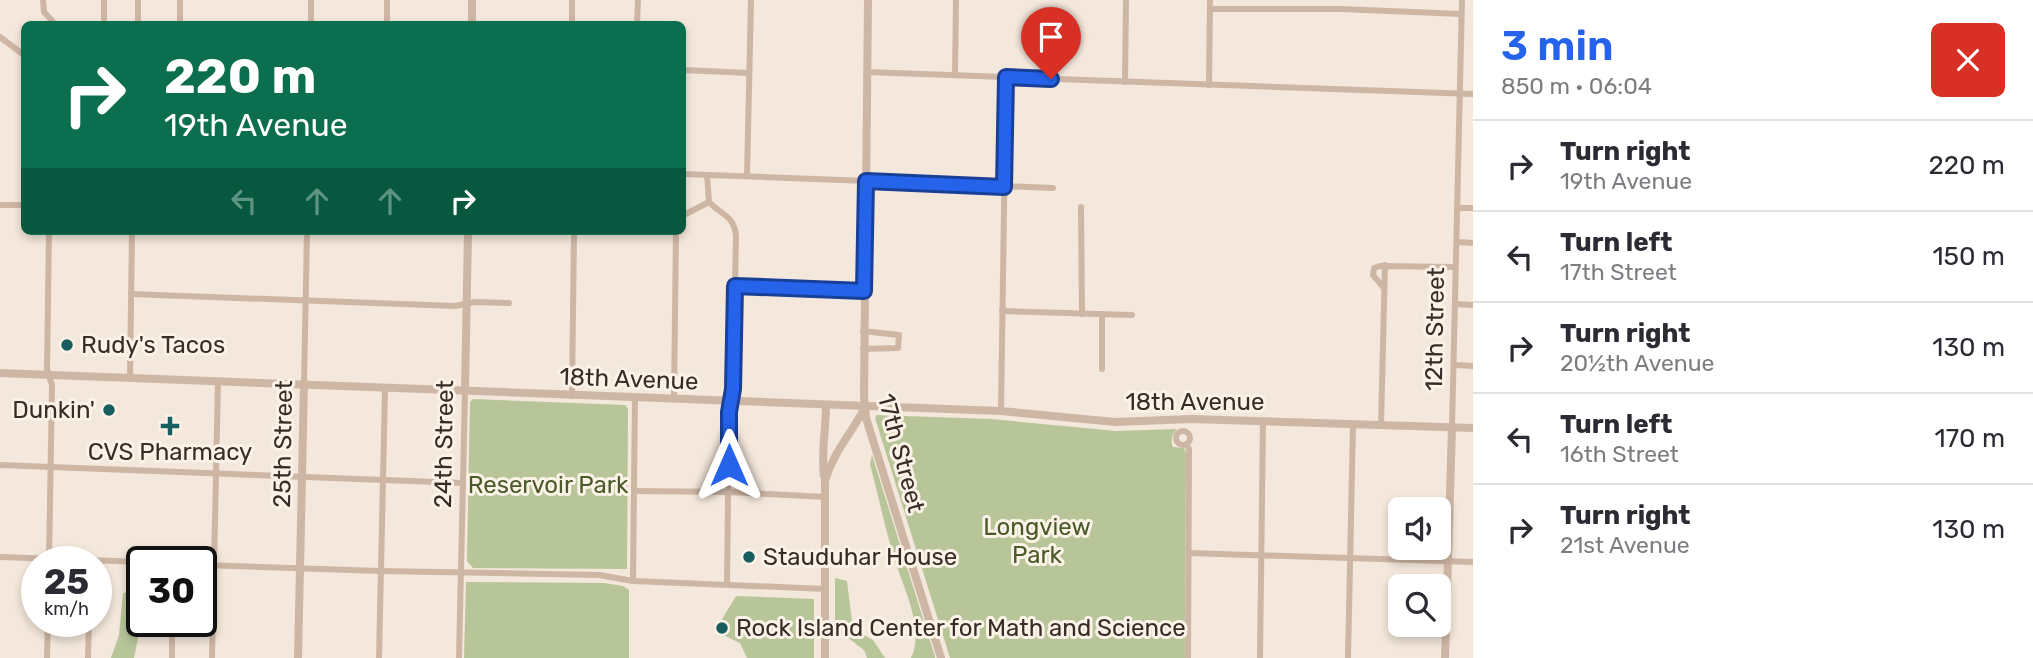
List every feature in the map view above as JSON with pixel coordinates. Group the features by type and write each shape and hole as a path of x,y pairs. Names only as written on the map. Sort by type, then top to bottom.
{"street":[{"path":"43,0 44,12 52,21"},
{"path":"104,0 104,21"},
{"path":"138,0 138,21"},
{"path":"180,0 180,21"},
{"path":"311,0 311,21"},
{"path":"387,0 387,21"},
{"path":"472,0 472,21"},
{"path":"572,0 572,21"},
{"path":"637,21 638,0"},
{"path":"747,176 751,0"},
{"name":"17th Street","path":"868,0 863,331 866,418 941,658"},
{"path":"955,75 956,0"},
{"path":"1125,82 1126,0"},
{"path":"1209,85 1210,0"},
{"name":"12th Street","path":"1446,658 1462,0"},
{"path":"1210,9 1341,9 1461,14"},
{"path":"0,37 21,53"},
{"path":"686,71 749,73"},
{"path":"867,72 1473,94"},
{"path":"1001,411 1006,77"},
{"path":"686,174 1053,188"},
{"path":"707,175 709,202"},
{"path":"686,214 709,202"},
{"path":"709,202 729,216 734,224 733,389 727,584"},
{"path":"0,205 21,205"},
{"path":"1081,207 1082,314"},
{"path":"1457,208 1473,208"},
{"path":"49,235 48,375 52,385 49,546"},
{"path":"130,378 132,235"},
{"name":"25th Street","path":"298,658 306,235"},
{"name":"24th Street","path":"459,658 468,235"},
{"path":"572,396 574,235"},
{"path":"674,399 676,235"},
{"path":"1457,242 1473,243"},
{"path":"1381,425 1385,265"},
{"path":"1385,289 1373,275 1376,267 1455,267"},
{"path":"735,286 864,291"},
{"path":"131,294 455,306 509,303"},
{"path":"1456,304 1473,305"},
{"path":"1002,311 1132,315"},
{"path":"1102,314 1102,369"},
{"path":"863,331 899,335 898,348 863,349"},
{"path":"1455,365 1473,366"},
{"name":"18th Avenue","path":"0,373 731,403 1001,411 1115,422 1191,419 1471,429"},
{"path":"215,546 218,382"},
{"path":"379,658 385,389"},
{"path":"634,581 635,397"},
{"path":"825,658 826,497 823,454 826,405"},
{"path":"824,481 832,458 851,433 865,407"},
{"path":"1260,658 1263,421"},
{"path":"1348,658 1353,425"},
{"path":"1186,444 1189,449 1188,658"},
{"path":"0,465 462,483"},
{"path":"634,491 826,497"},
{"path":"1189,552 1473,562"},
{"path":"0,557 21,559"},
{"path":"217,565 599,575 634,581 826,589"},
{"path":"47,658 48,637"},
{"path":"88,658 89,637"},
{"path":"172,637 172,658"},
{"path":"212,658 213,637"}],"green space":[{"name":"Reservoir Park","path":"473,399 625,405 628,409 627,569 473,568 467,561 470,402"},
{"name":"Longview Park","path":"877,415 991,419 1116,431 1177,429 1172,445 1184,448 1186,453 1185,658 950,658 875,418"},
{"path":"872,455 935,658 911,658 916,633 914,619 887,532 870,464"},
{"path":"835,578 847,581 853,629 873,640 885,658 867,658 864,650 835,628"},
{"path":"466,582 604,583 623,586 629,590 629,658 464,658"},
{"path":"126,592 126,637 138,637 134,658 111,658 119,635 123,593"},
{"path":"736,596 814,599 814,658 747,658 740,643 715,631"}],"place":[{"name":"Rudy's Tacos","path":"67,345"},
{"name":"Dunkin'","path":"109,410"},
{"name":"CVS Pharmacy","path":"170,426"},
{"name":"Stauduhar House","path":"749,557"},
{"name":"Rock Island Center for Math and Science","path":"722,628"}],"route":[{"path":"729,465 735,286 864,291 866,181 1004,187 1006,77 1051,79"}]}
